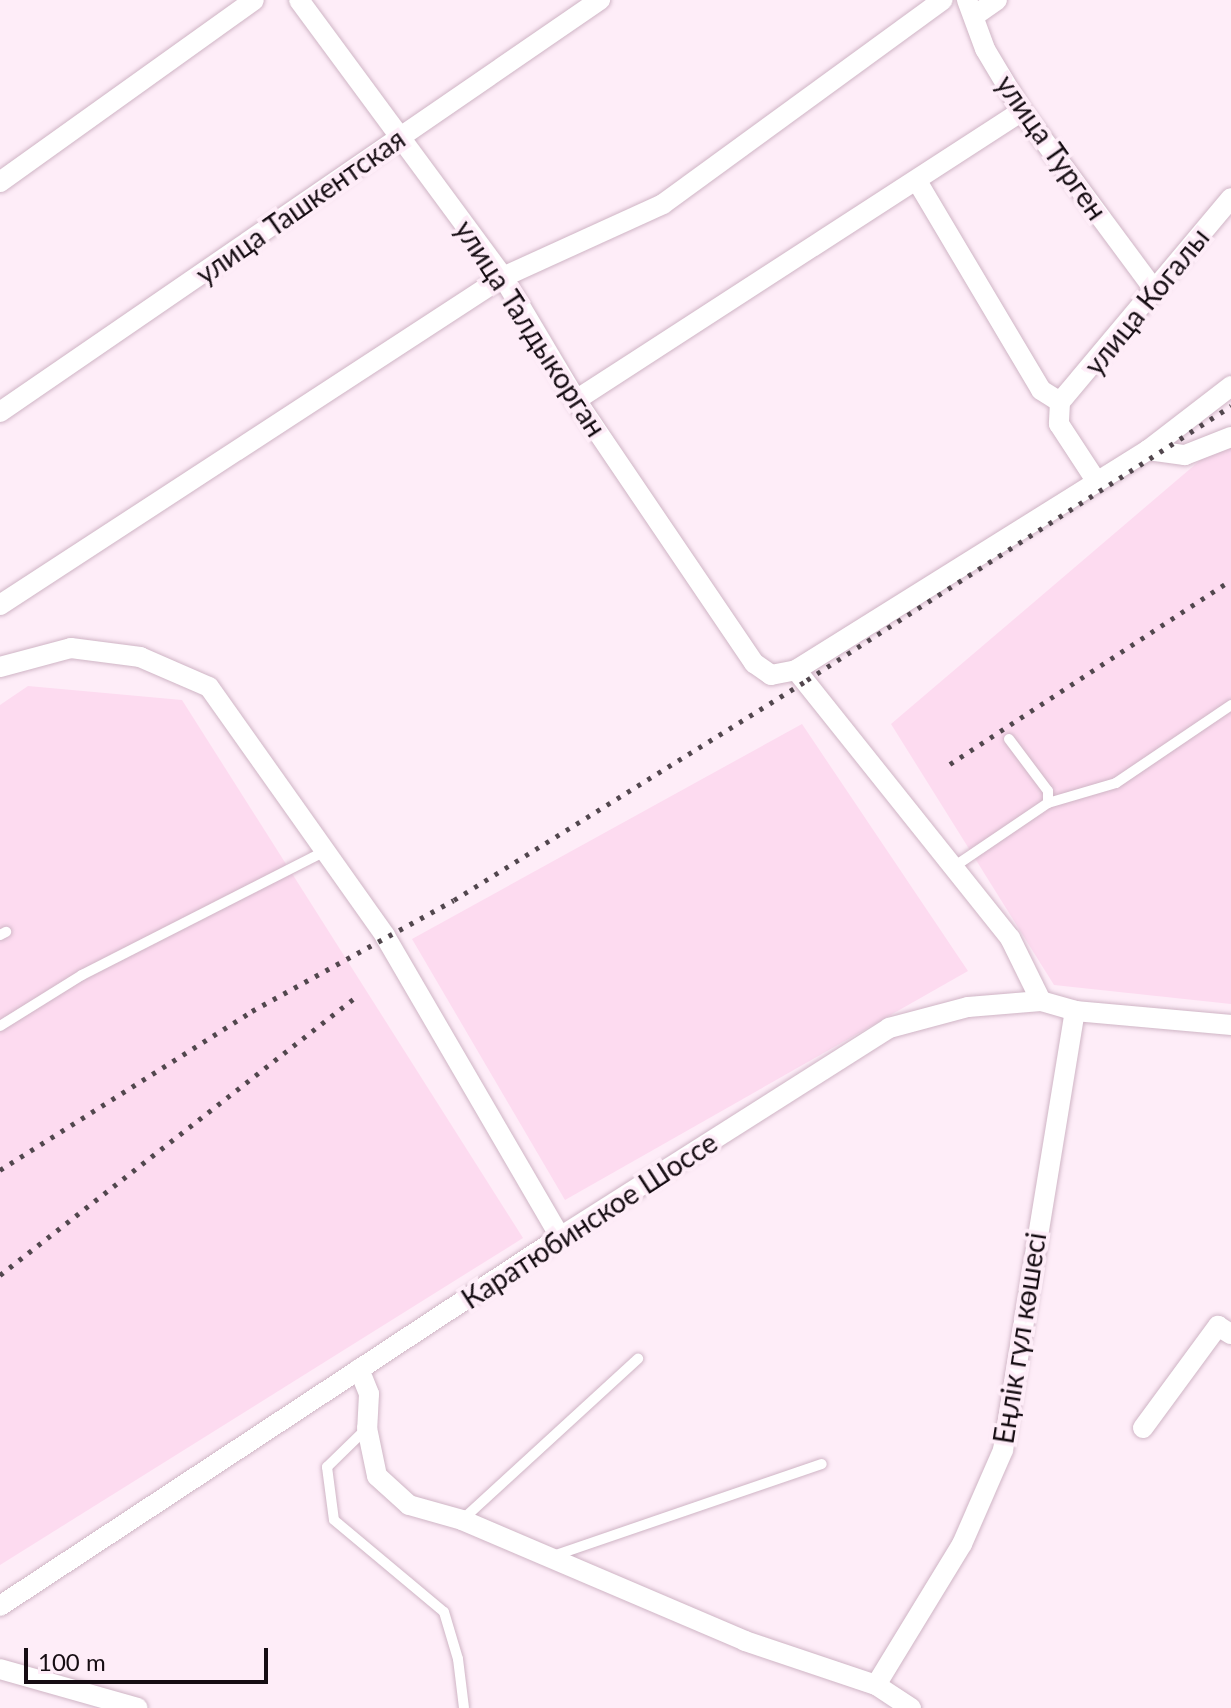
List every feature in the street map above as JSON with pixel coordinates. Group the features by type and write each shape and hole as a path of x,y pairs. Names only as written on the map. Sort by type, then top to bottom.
{"street":[{"path":"0,182 254,0"},
{"name":"улица Талдыкорган","path":"299,0 503,277 576,400 754,663 771,675 796,670"},
{"name":"улица Ташкентская","path":"0,412 600,0"},
{"path":"0,605 503,277 663,204 943,0"},
{"path":"971,8 997,0"},
{"name":"улица Турген","path":"971,8 985,49 1022,111 1152,287"},
{"path":"576,400 1022,111"},
{"path":"917,181 1041,390 1060,402 1059,424 1097,482"},
{"name":"улица Когалы","path":"1060,402 1152,287 1231,198"},
{"path":"1041,1001 1010,938 796,670 1148,450 1231,386"},
{"path":"1148,450 1185,455 1231,437"},
{"path":"0,667 71,648 140,657 209,687 385,936 560,1237"},
{"name":"Каратюбинское Шоссе","path":"0,1606 560,1237 889,1028 968,1007 1041,1001 1075,1011 1231,1025"},
{"name":"Еңлік гүл көшесі","path":"876,1685 962,1544 1003,1450 1075,1011"},
{"path":"1143,1428 1218,1326 1231,1334"},
{"path":"359,1369 369,1394 367,1428 377,1476 409,1505 462,1520 551,1556 745,1641 876,1685 911,1708"},
{"path":"0,1669 138,1708"}],"lane":[{"path":"955,866 1048,803 1116,783 1231,705"},
{"path":"1009,739 1048,791 1048,803"},
{"path":"0,1026 82,975 325,851"},
{"path":"462,1520 638,1359"},
{"path":"367,1428 327,1467 334,1520 444,1612 458,1659 464,1708"},
{"path":"551,1556 822,1464"}],"shaded area":[{"path":"1231,434 1231,1004 1054,985 891,724"},
{"path":"28,686 182,700 523,1238 0,1565 0,705"},
{"path":"802,724 968,971 565,1200 412,939"}],"railway":[{"path":"0,1170 252,1011 454,900 807,680 1231,406"},
{"path":"950,764 1231,580"},
{"path":"0,1275 359,995"}]}
